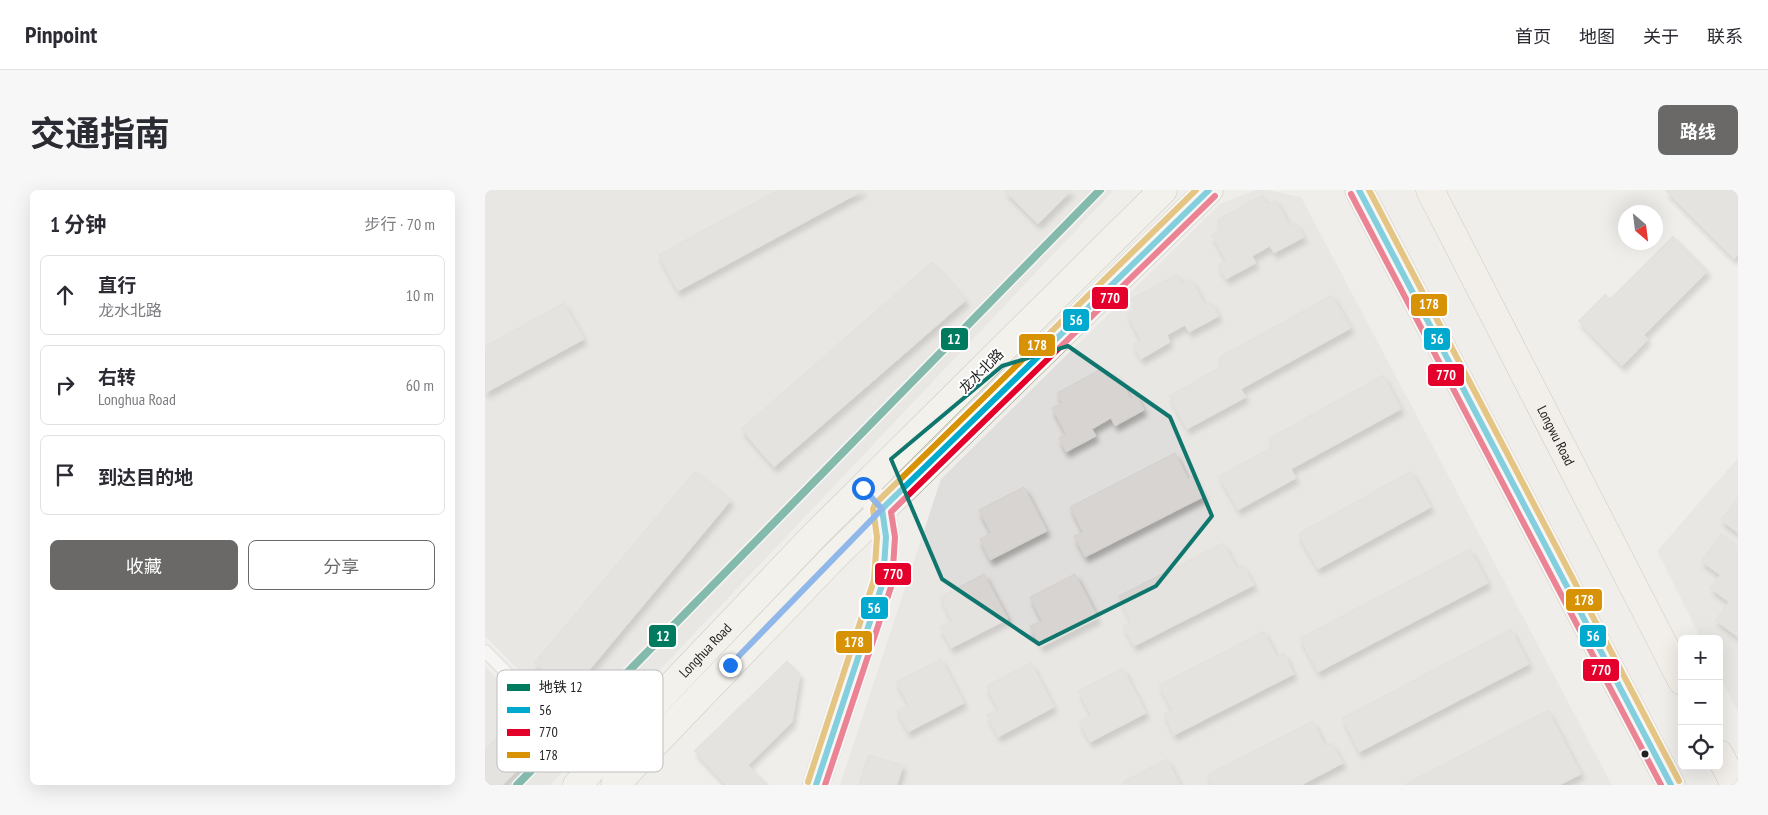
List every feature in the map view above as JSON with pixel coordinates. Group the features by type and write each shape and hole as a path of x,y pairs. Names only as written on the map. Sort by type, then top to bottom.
{"main road":[{"name":"龙水北路","path":"813,537 1163,190"},
{"name":"Longhua Road","path":"663,735 882,509 1209,190"},
{"path":"1359,190 1671,785"},
{"name":"Longwu Road","path":"1430,190 1681,680"},
{"name":"Longhua Road","path":"663,695 813,537"},
{"path":"1723,762 1735,785"},
{"name":"Longhua Road","path":"577,785 589,772"},
{"name":"Longhua Road","path":"615,785 628,772"}],"street":[{"path":"816,785 883,582 886,538 882,509 863,488"}],"lane":[{"path":"485,651 504,670"}],"highlighted area":[{"path":"1068,346 1170,417 1212,516 1156,586 1039,644 942,579 891,459 1002,366"}],"shaded area":[{"path":"485,190 1114,190 660,670 519,670 485,636"},
{"path":"1255,190 1268,190 1301,197 1612,785 840,785 941,479 1220,204"},
{"path":"1738,458 1738,712 1723,683 1723,635 1699,635 1657,551"},
{"path":"485,667 497,679 497,772 563,772 550,785 485,785"}],"building":[{"path":"778,190 864,190 678,291 658,255"},
{"path":"1004,190 1072,190 1038,224"},
{"path":"1665,190 1732,190 1738,196 1738,255 1734,259"},
{"path":"1262,195 1267,204 1276,200 1290,226 1296,223 1304,237 1274,253 1270,246 1252,256 1256,263 1226,279 1218,265 1226,261 1212,235 1221,229 1217,220"},
{"path":"1673,236 1708,271 1644,335 1648,339 1622,366 1578,321 1605,294 1610,299 1659,250 1663,250 1663,246"},
{"path":"932,262 966,300 774,467 741,429"},
{"path":"1177,274 1182,284 1191,279 1205,305 1211,302 1219,316 1189,332 1185,325 1167,335 1170,342 1141,359 1133,344 1141,340 1127,314 1136,309 1131,299"},
{"path":"1332,295 1351,328 1241,389 1246,397 1187,429 1169,396 1222,366 1218,358"},
{"path":"564,303 584,339 485,393 485,346"},
{"path":"1103,368 1108,377 1116,373 1131,399 1136,395 1144,410 1115,426 1111,418 1092,429 1096,436 1066,452 1059,438 1066,434 1052,408 1062,403 1057,393"},
{"path":"1383,375 1401,409 1291,469 1296,478 1238,510 1219,476 1272,447 1268,439"},
{"path":"1175,453 1188,479 1194,475 1205,496 1085,557 1074,536 1083,532 1070,507"},
{"path":"695,471 731,500 589,670 542,670 534,663"},
{"path":"1411,471 1431,507 1318,569 1298,534"},
{"path":"1024,487 1047,531 990,560 980,539 991,533 979,510"},
{"path":"1738,497 1738,533 1721,520"},
{"path":"1721,534 1738,547 1738,637 1715,620 1729,602 1710,588 1720,575 1701,561"},
{"path":"1223,543 1237,568 1243,565 1254,585 1134,646 1123,626 1131,622 1119,596"},
{"path":"1470,549 1488,583 1318,672 1300,638"},
{"path":"984,574 1008,619 951,648 940,627 952,621 940,597"},
{"path":"1075,574 1098,618 1041,647 1030,626 1042,621 1030,597"},
{"path":"1511,629 1529,664 1359,752 1342,718"},
{"path":"1264,631 1277,657 1284,653 1294,674 1174,735 1164,714 1172,710 1159,685"},
{"path":"941,659 964,703 908,732 897,711 909,705 896,682"},
{"path":"787,661 800,674 792,722 748,765 768,785 726,785 694,751"},
{"path":"1031,663 1054,707 998,737 987,715 999,710 986,686"},
{"path":"1123,668 1146,713 1090,742 1079,721 1091,715 1078,691"},
{"path":"1548,710 1581,774 1559,785 1404,785"},
{"path":"1313,721 1325,746 1332,743 1343,763 1301,785 1213,785 1207,775"},
{"path":"497,738 497,772 516,772 502,785 485,785 485,749"},
{"path":"868,755 903,765 897,785 859,785"},
{"path":"1167,759 1180,785 1124,785 1122,782"}],"metro line":[{"name":"12","path":"630,670 1100,190"},
{"name":"12","path":"517,785 530,772"}],"transit line":[{"name":"178","path":"808,782 874,580 877,537 873,509 875,504 1196,190"},
{"name":"56","path":"816,785 883,582 886,537 882,509 1209,190"},
{"name":"56","path":"1359,190 1671,785"},
{"name":"178","path":"1369,190 1679,781"},
{"name":"770","path":"1351,194 1661,785"},
{"name":"770","path":"825,785 892,584 895,537 891,512 1215,196"}],"route":[{"path":"730,665 882,509 863,488"}]}
